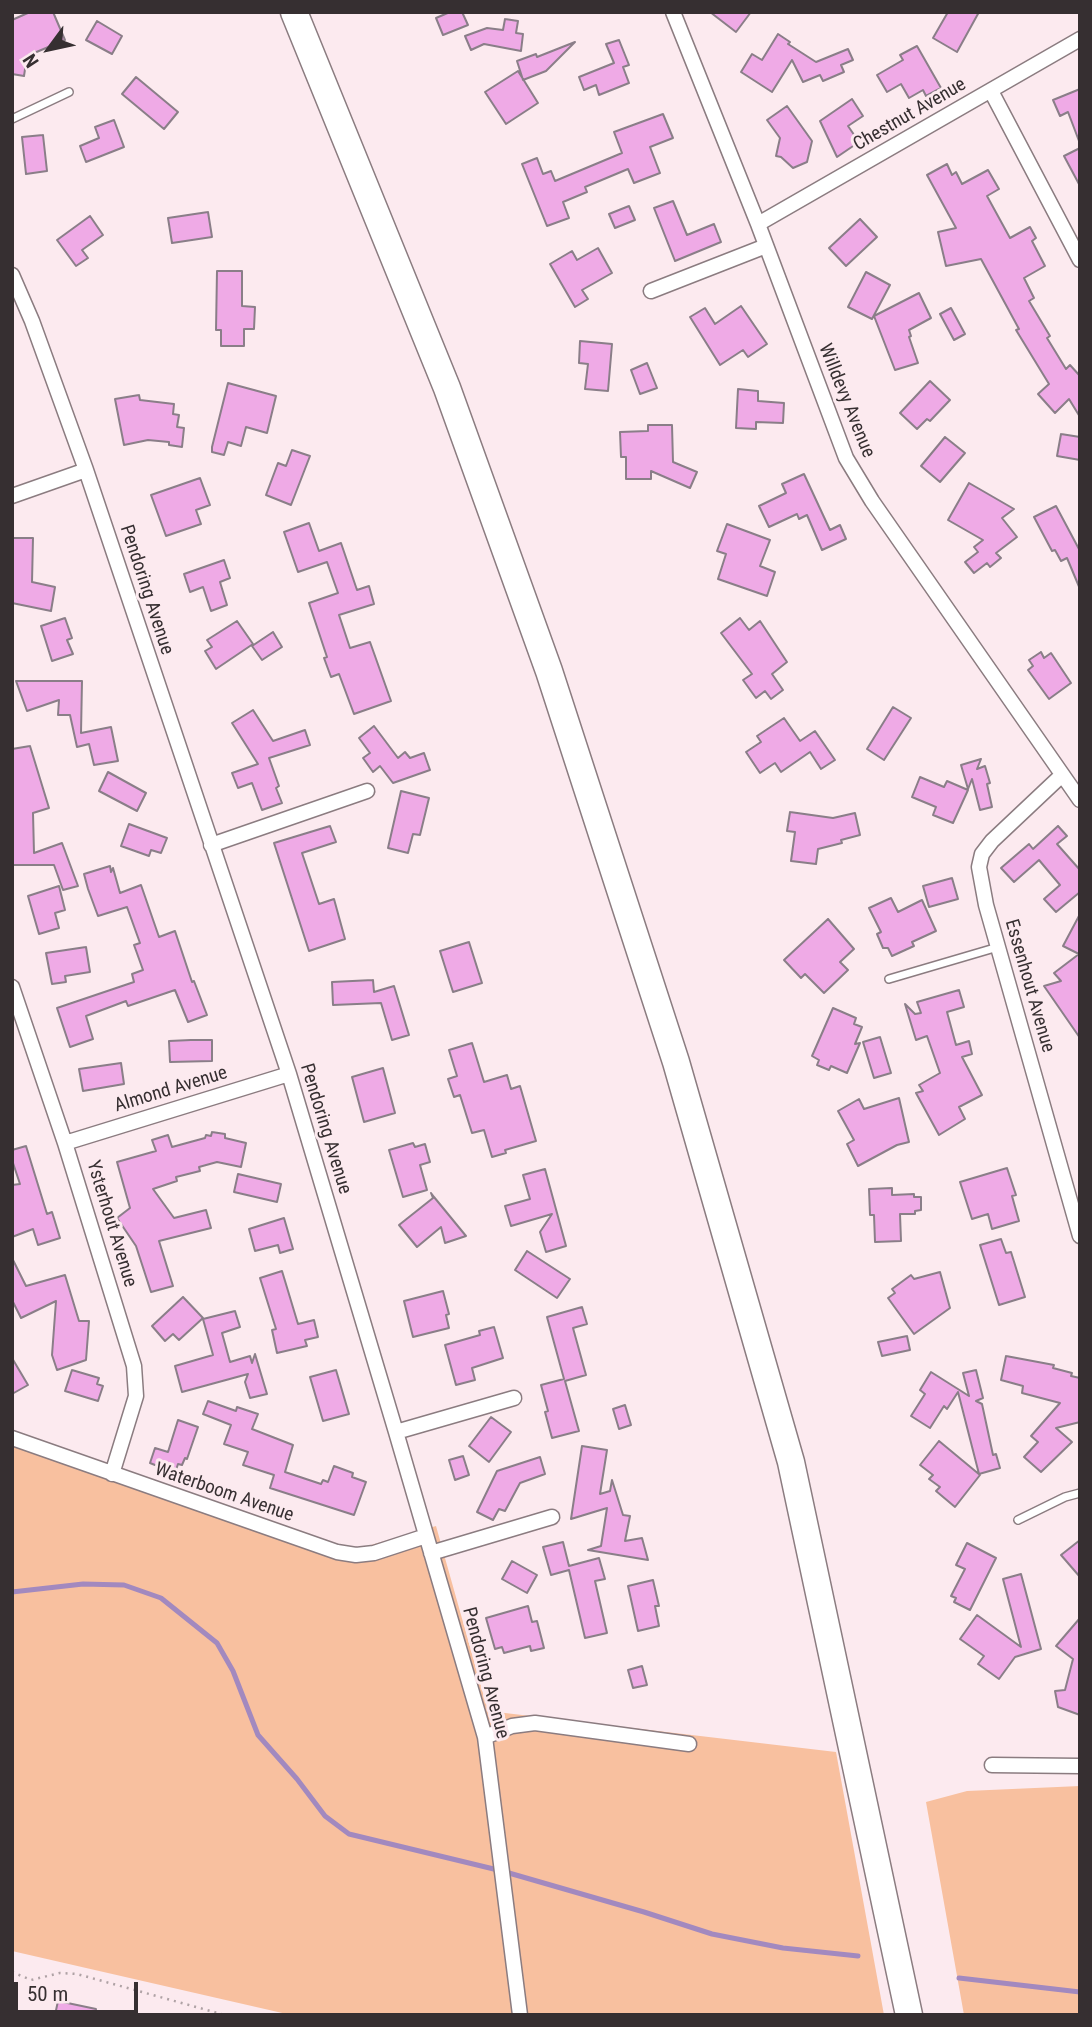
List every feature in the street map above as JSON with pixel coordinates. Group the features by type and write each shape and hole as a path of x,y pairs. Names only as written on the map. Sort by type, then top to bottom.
{"highway":[{"path":"294,12 447,388 549,671 677,1062 791,1462 909,2015"}],"street":[{"name":"Willdevy Avenue","path":"673,12 758,224 835,430 857,478 1080,800"},
{"name":"Chestnut Avenue","path":"758,224 1080,39"},
{"path":"991,91 1080,260"},
{"path":"651,290 766,246"},
{"name":"Pendoring Avenue","path":"12,275 32,321 86,470 289,1074 432,1553 485,1737 520,2015"},
{"path":"12,496 86,470"},
{"name":"Essenhout Avenue","path":"1062,775 992,841 980,860 981,885 1080,1236"},
{"path":"211,845 367,791"},
{"name":"Ysterhout Avenue","path":"12,987 65,1143 130,1353 137,1384 136,1396 112,1474"},
{"name":"Almond Avenue","path":"65,1143 289,1074"},
{"path":"396,1432 514,1398"},
{"name":"Waterboom Avenue","path":"12,1438 337,1552 356,1555 374,1553 426,1536"},
{"path":"432,1553 552,1517"},
{"path":"485,1737 512,1726 535,1723 689,1744"},
{"path":"992,1765 1080,1766"}],"lane":[{"path":"12,119 69,92"},
{"path":"889,979 998,947"},
{"path":"1018,1520 1065,1497 1080,1493"}],"path":[{"path":"12,1972 31,1980 61,1973 77,1974 225,2015"}],"shaded area":[{"path":"12,1433 347,1552 436,1526 488,1711 836,1752 884,2015 291,2015 12,1951"},
{"path":"1080,1786 1080,2015 964,2015 926,1802 967,1791"}],"building":[{"path":"30,12 53,12 65,40 27,56 24,76 12,74 12,20"},
{"path":"450,12 462,12 468,25 443,35 436,18"},
{"path":"710,12 751,12 736,32"},
{"path":"948,12 979,12 957,52 933,38"},
{"path":"505,19 518,21 516,33 523,34 521,51 484,44 471,50 465,36 487,28 503,30"},
{"path":"97,21 122,36 112,54 86,40"},
{"path":"778,34 790,42 788,44 816,62 848,49 853,60 841,65 844,72 823,81 820,75 803,82 792,60 772,92 741,72 752,54 762,60"},
{"path":"619,40 629,65 623,67 629,83 599,95 596,85 584,90 579,77 614,63 606,44"},
{"path":"575,42 546,71 523,80 517,61 536,54 537,57"},
{"path":"917,46 941,88 926,96 923,90 909,98 901,84 887,92 877,75 903,60 900,55"},
{"path":"518,71 538,103 506,124 485,92"},
{"path":"136,77 178,112 164,129 122,94"},
{"path":"1080,89 1079,141 1068,112 1060,116 1053,100"},
{"path":"852,99 863,116 848,126 859,142 837,157 820,121"},
{"path":"787,106 812,141 807,162 793,168 776,156 780,138 767,120"},
{"path":"663,114 673,138 650,147 660,173 634,183 628,169 585,187 587,192 563,202 569,218 547,226 522,164 537,158 543,174 551,171 555,181 622,153 614,132"},
{"path":"114,120 124,147 86,162 80,146 99,138 95,127"},
{"path":"43,135 47,171 26,174 22,137"},
{"path":"1080,148 1080,186 1064,156"},
{"path":"947,164 952,175 956,172 962,184 988,170 999,189 987,196 1010,238 1030,227 1036,238 1032,241 1045,266 1024,278 1034,298 1029,301 1066,369 1070,365 1080,376 1080,417 1069,399 1055,413 1038,394 1049,384 1016,330 1019,329 981,259 946,266 938,232 956,228 927,175"},
{"path":"673,201 687,235 714,224 721,242 675,261 654,208"},
{"path":"629,206 635,220 615,228 609,214"},
{"path":"208,212 212,237 172,243 168,218"},
{"path":"90,216 103,235 82,250 88,258 76,266 57,240"},
{"path":"860,219 877,237 846,266 829,248"},
{"path":"598,248 612,273 582,290 588,299 575,307 550,264 572,251 577,260"},
{"path":"217,271 242,271 242,306 255,307 254,329 244,329 244,346 221,346 221,330 216,330"},
{"path":"866,272 890,285 872,319 848,307"},
{"path":"919,293 931,318 909,330 918,363 895,370 874,316"},
{"path":"741,306 767,344 748,357 743,350 720,365 690,317 705,308 715,324"},
{"path":"951,308 965,334 954,340 940,314"},
{"path":"580,341 612,344 608,391 585,389 588,364 579,363"},
{"path":"647,363 657,388 640,394 631,370"},
{"path":"930,381 950,400 930,421 927,419 917,429 900,413"},
{"path":"228,383 276,396 267,433 246,427 241,446 228,442 224,455 212,452 212,447"},
{"path":"738,389 758,391 758,401 784,403 783,423 756,422 756,429 736,428"},
{"path":"139,395 140,400 174,404 173,414 179,415 177,427 184,428 182,447 169,445 169,442 148,440 124,445 115,399"},
{"path":"648,425 672,425 673,462 697,472 690,488 651,471 651,479 626,479 626,457 621,457 620,432 648,431"},
{"path":"1061,434 1080,437 1080,460 1057,456"},
{"path":"945,437 965,453 940,482 921,466"},
{"path":"292,450 310,456 291,505 266,495 278,463 286,466"},
{"path":"804,474 830,530 840,525 846,539 822,550 807,515 799,519 797,514 769,527 759,506 786,493 782,484"},
{"path":"200,478 210,505 196,510 201,524 166,536 151,495"},
{"path":"969,483 1014,509 1002,518 1017,537 996,553 1001,558 990,567 987,563 974,573 965,562 978,552 974,547 983,540 948,520"},
{"path":"1056,506 1080,551 1080,589 1067,558 1061,561 1055,550 1052,551 1034,517"},
{"path":"309,523 319,551 341,543 357,590 369,586 374,604 339,615 350,648 370,642 391,701 354,714 339,674 331,677 309,603 338,593 327,562 298,572 284,532"},
{"path":"727,524 770,540 760,566 775,572 767,596 718,579 726,554 717,551"},
{"path":"12,538 33,538 32,582 55,587 51,611 12,603"},
{"path":"224,560 230,578 220,582 227,605 211,611 203,587 190,592 184,574"},
{"path":"65,618 72,638 67,640 73,654 52,661 41,626"},
{"path":"740,618 749,630 760,621 787,662 772,674 783,690 771,699 765,691 756,698 743,680 752,674 721,633"},
{"path":"237,621 253,644 216,669 205,651 212,647 207,640"},
{"path":"273,632 282,647 262,660 252,646"},
{"path":"1041,652 1044,658 1051,653 1071,683 1049,699 1028,670 1033,666 1029,660"},
{"path":"16,681 82,681 81,733 111,727 118,761 94,765 89,744 77,747 70,715 58,715 59,700 27,711"},
{"path":"893,707 911,718 884,760 867,749"},
{"path":"253,710 273,741 305,730 310,745 269,758 282,803 262,810 252,783 238,788 232,773 258,764 232,723"},
{"path":"784,718 800,741 815,731 835,760 821,769 810,752 781,772 775,763 760,773 746,752 761,742 757,736"},
{"path":"374,726 398,758 405,752 410,758 424,753 430,770 393,783 380,766 373,772 363,758 370,753 359,738"},
{"path":"30,746 49,808 33,813 34,853 62,843 78,886 63,890 54,865 12,865 12,749"},
{"path":"981,759 977,769 985,766 992,807 980,810 972,779 968,789 961,765"},
{"path":"108,772 146,793 137,811 99,791"},
{"path":"920,777 944,787 947,781 968,790 953,823 933,815 936,807 912,797"},
{"path":"401,791 429,798 420,835 413,834 408,853 388,848"},
{"path":"790,812 833,818 855,813 860,835 818,849 816,864 791,861 795,832 787,831"},
{"path":"129,824 167,838 161,853 151,850 149,856 121,846"},
{"path":"330,826 336,842 302,853 319,904 334,899 345,939 309,951 274,843"},
{"path":"1058,826 1067,836 1057,844 1080,870 1080,892 1056,912 1044,899 1060,885 1039,860 1014,882 1001,868 1029,844 1033,849"},
{"path":"110,866 111,872 113,868 120,893 141,885 159,937 175,931 192,982 194,981 207,1015 188,1022 175,990 128,1006 126,1001 86,1016 93,1039 70,1047 57,1008 134,982 132,974 143,970 134,945 140,943 127,907 98,916 88,889 84,874"},
{"path":"952,878 958,899 929,907 923,886"},
{"path":"59,886 65,910 55,913 59,928 39,934 28,896"},
{"path":"891,898 898,912 922,900 936,931 912,942 914,946 892,956 888,948 883,948 877,934 881,932 869,908"},
{"path":"1080,914 1080,1038 1044,986 1061,981 1054,973 1079,954 1063,946"},
{"path":"828,919 854,949 840,962 848,970 824,993 805,974 801,978 784,960"},
{"path":"469,942 482,983 453,992 440,951"},
{"path":"86,947 90,972 65,976 66,982 52,984 46,953"},
{"path":"373,980 374,992 394,986 409,1035 392,1040 381,1003 333,1005 332,982"},
{"path":"959,990 964,1007 947,1012 956,1045 969,1041 972,1054 962,1057 982,1095 959,1107 965,1119 939,1135 916,1093 923,1091 919,1085 940,1073 927,1036 916,1040 905,1004 915,1014 921,1013 917,1002"},
{"path":"833,1008 856,1018 854,1024 862,1027 855,1044 860,1043 847,1073 831,1066 829,1070 817,1065 819,1060 812,1056"},
{"path":"880,1037 891,1073 874,1078 863,1042"},
{"path":"212,1040 212,1061 170,1062 169,1041"},
{"path":"472,1043 484,1082 507,1075 511,1089 520,1086 536,1141 505,1150 506,1153 492,1157 484,1130 472,1133 460,1095 454,1097 448,1079 457,1076 449,1050"},
{"path":"121,1063 124,1084 83,1091 79,1069"},
{"path":"383,1068 395,1113 364,1122 352,1077"},
{"path":"899,1098 909,1142 897,1145 858,1166 847,1144 854,1140 838,1111 859,1099 864,1109"},
{"path":"212,1132 246,1143 241,1167 217,1162 199,1167 200,1171 176,1177 177,1181 153,1189 174,1218 206,1210 211,1228 159,1241 173,1286 151,1292 136,1246 117,1218 130,1208 117,1162 156,1151 152,1140 168,1135 172,1147 205,1138 206,1135 211,1136"},
{"path":"413,1143 415,1147 425,1144 430,1162 420,1165 427,1190 403,1197 389,1150"},
{"path":"26,1146 47,1214 52,1212 60,1238 38,1245 33,1229 12,1237 12,1185 20,1184 12,1160 12,1150"},
{"path":"1007,1168 1016,1195 1012,1196 1019,1221 992,1229 988,1214 972,1219 960,1182"},
{"path":"545,1169 566,1246 546,1252 540,1232 552,1214 511,1226 505,1206 530,1199 523,1175"},
{"path":"238,1174 281,1184 277,1202 234,1192"},
{"path":"892,1188 892,1195 914,1194 914,1197 921,1197 921,1210 915,1211 915,1214 900,1214 901,1241 875,1242 869,1189"},
{"path":"431,1193 466,1236 445,1243 441,1227 417,1247 399,1225 433,1198"},
{"path":"284,1218 293,1249 280,1253 278,1245 255,1251 249,1229"},
{"path":"1001,1239 1006,1253 1011,1252 1025,1297 999,1305 980,1245"},
{"path":"527,1251 570,1279 557,1298 515,1270"},
{"path":"12,1258 26,1286 65,1275 79,1321 89,1321 86,1360 57,1370 52,1355 56,1301 21,1318 12,1300"},
{"path":"282,1271 298,1324 314,1320 318,1337 305,1340 307,1346 277,1353 272,1330 276,1329 260,1278"},
{"path":"940,1272 950,1308 914,1334 888,1298 895,1293 892,1289 911,1275 914,1279"},
{"path":"443,1291 449,1314 446,1315 449,1328 413,1337 404,1301"},
{"path":"183,1297 203,1318 179,1340 173,1334 165,1341 152,1326"},
{"path":"582,1307 587,1324 573,1328 586,1375 565,1381 579,1431 552,1438 541,1385 564,1379 547,1317"},
{"path":"235,1311 240,1327 222,1333 230,1362 250,1356 252,1363 255,1354 267,1394 250,1398 245,1382 248,1374 182,1392 175,1366 213,1355 203,1319"},
{"path":"494,1327 503,1358 472,1368 475,1380 456,1385 445,1345 480,1335 479,1331"},
{"path":"907,1336 910,1350 882,1356 878,1342"},
{"path":"1006,1356 1054,1365 1053,1368 1080,1378 1080,1422 1056,1428 1072,1442 1041,1472 1024,1457 1038,1442 1031,1436 1060,1403 1022,1393 1023,1386 1001,1380"},
{"path":"12,1358 28,1385 12,1394"},
{"path":"72,1370 99,1378 97,1384 103,1386 98,1401 65,1391"},
{"path":"336,1370 349,1414 323,1421 310,1377"},
{"path":"976,1370 983,1398 976,1401 982,1404 993,1455 996,1454 1000,1468 979,1474 958,1392 947,1409 944,1406 930,1428 911,1416 925,1394 920,1390 931,1372 969,1396 963,1373"},
{"path":"208,1401 236,1411 237,1407 258,1414 252,1429 293,1445 285,1472 321,1484 323,1480 328,1482 334,1466 353,1473 352,1477 366,1482 354,1515 270,1488 274,1475 243,1465 248,1452 224,1444 231,1425 203,1414"},
{"path":"625,1405 631,1425 619,1429 613,1409"},
{"path":"491,1417 511,1432 489,1462 469,1446"},
{"path":"178,1420 198,1427 187,1459 185,1458 182,1465 178,1464 175,1473 150,1463 155,1448 168,1452"},
{"path":"939,1441 980,1475 955,1507 936,1491 940,1487 929,1479 933,1475 920,1465"},
{"path":"582,1446 607,1450 600,1494 610,1491 612,1480 623,1515 630,1516 625,1541 642,1538 648,1560 588,1550 601,1546 607,1508 571,1519"},
{"path":"463,1456 469,1475 455,1480 449,1460"},
{"path":"540,1457 545,1474 520,1483 505,1511 499,1509 493,1520 477,1512 497,1471"},
{"path":"1080,1540 1080,1577 1061,1555"},
{"path":"563,1542 569,1566 599,1558 605,1579 595,1581 607,1633 585,1638 569,1570 551,1575 543,1547"},
{"path":"967,1543 996,1558 970,1610 954,1602 956,1598 951,1596 965,1569 956,1565"},
{"path":"512,1561 537,1575 527,1593 502,1579"},
{"path":"1021,1574 1041,1649 1015,1657 999,1679 978,1664 984,1656 960,1639 977,1615 1021,1647 1003,1579"},
{"path":"653,1580 659,1606 655,1606 659,1626 638,1631 628,1586"},
{"path":"528,1606 532,1622 537,1621 544,1648 531,1651 530,1646 504,1653 502,1647 495,1649 486,1618"},
{"path":"1080,1618 1080,1715 1058,1707 1055,1691 1065,1690 1073,1659 1056,1646"},
{"path":"642,1666 647,1685 633,1688 628,1670"},
{"path":"58,2001 96,2009 95,2015 55,2015"}],"waterway":[{"path":"12,1592 83,1584 124,1585 161,1598 217,1643 233,1671 258,1735 325,1816 349,1834 502,1871 712,1934 783,1948 858,1956"},
{"path":"959,1978 1080,1992"}]}
